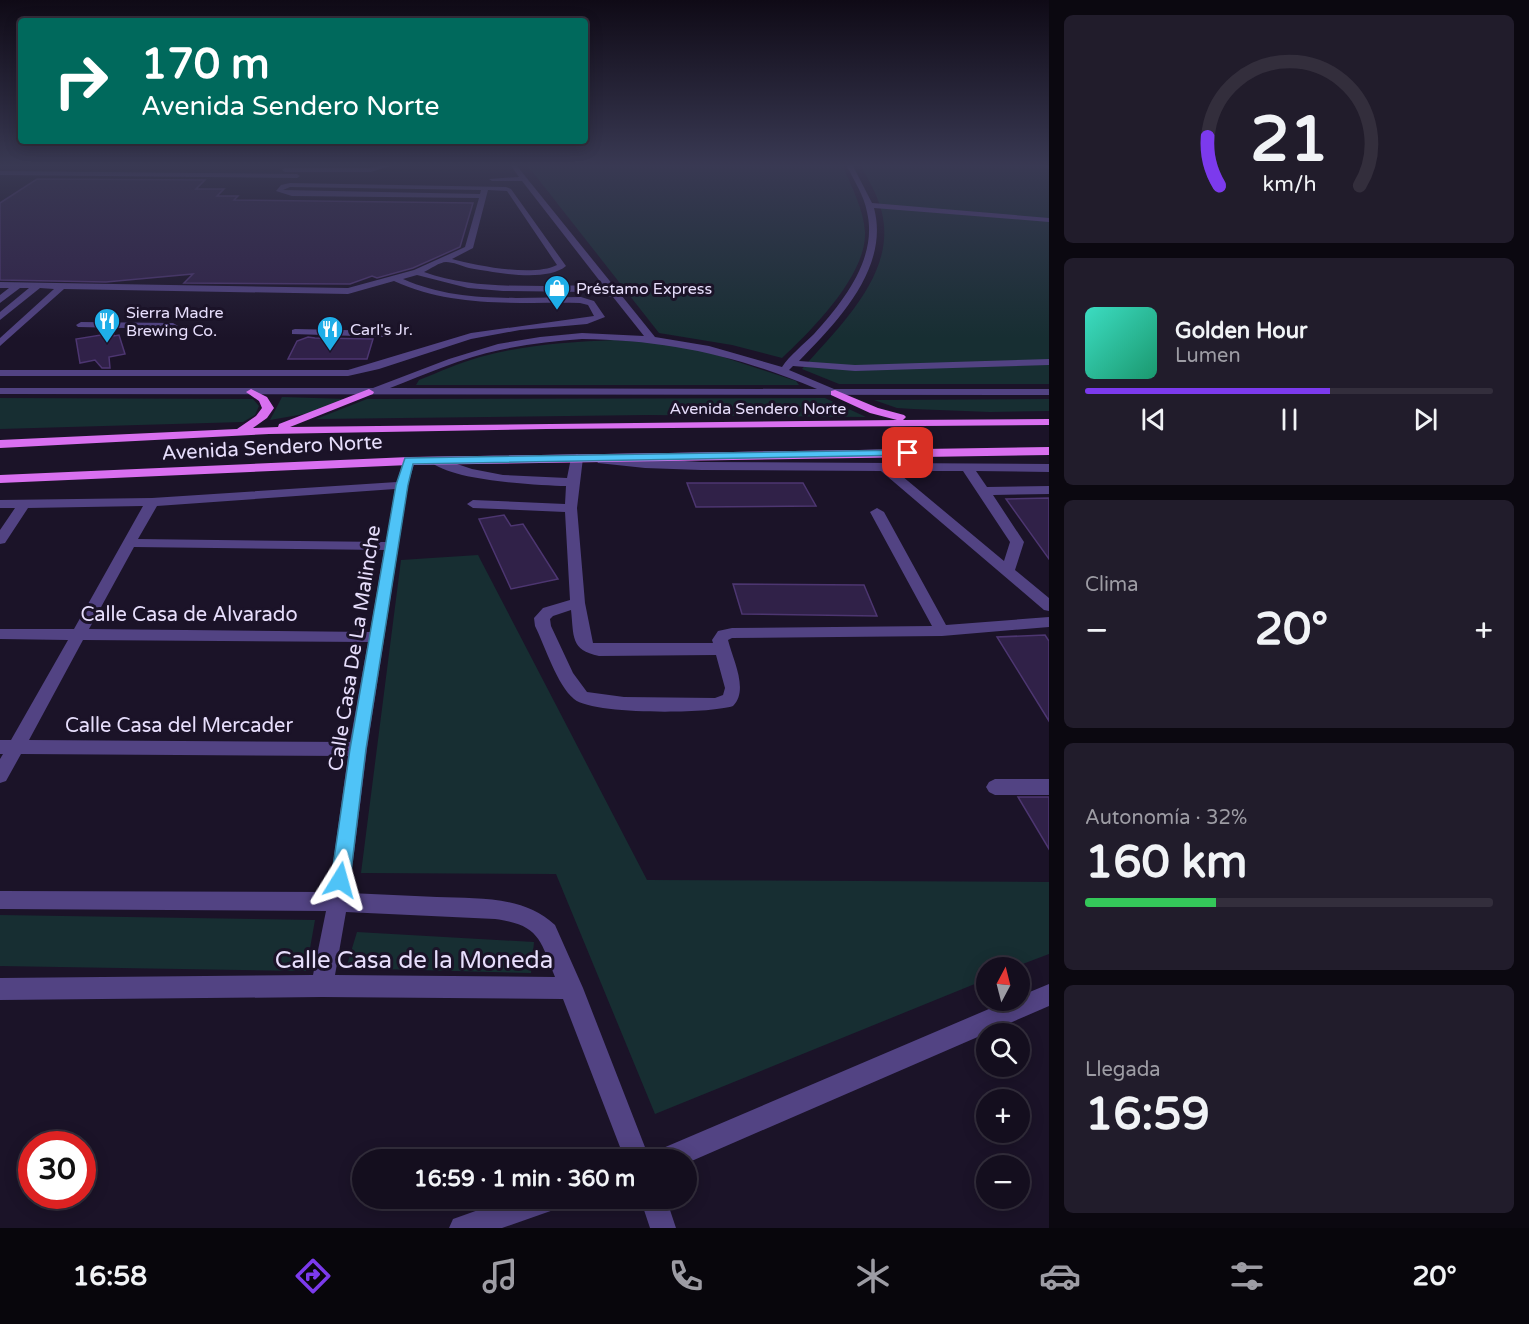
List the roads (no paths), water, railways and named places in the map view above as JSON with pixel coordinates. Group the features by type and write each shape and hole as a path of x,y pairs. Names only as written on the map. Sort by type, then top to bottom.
{"main road":[{"path":"237,433 255,423 268,408 263,399 251,392"},
{"path":"269,431 369,392"},
{"path":"835,393 861,406 887,415 924,419 1010,422"},
{"name":"Avenida Sendero Norte","path":"0,444 269,431 546,426 1049,422"},
{"name":"Avenida Sendero Norte","path":"0,478 409,461 1047,451"}],"street":[{"path":"0,285 342,291 417,272 447,260 471,246 476,223"},
{"path":"447,260 488,270 550,271 561,268 560,262 533,223"},
{"path":"553,223 590,277 616,295 651,338"},
{"path":"788,366 830,320 858,283 870,253 873,223"},
{"path":"432,267 480,280 564,282 590,277"},
{"path":"417,272 438,281 466,286 598,290 616,295"},
{"path":"0,373 348,373 376,367 453,341 517,314 581,300 591,303 600,315 598,319 587,321 517,314 408,286 394,278"},
{"path":"0,300 18,285"},
{"path":"0,317 37,286"},
{"path":"0,343 62,286"},
{"path":"81,325 173,326"},
{"path":"296,333 389,334"},
{"path":"369,392 461,358 500,347 570,338 651,338 788,366 855,368 1049,362"},
{"path":"788,366 835,393"},
{"path":"201,374 210,392"},
{"path":"0,391 1049,392"},
{"path":"722,649 599,650 588,648 583,643 571,508 573,482 581,458 645,464 1049,468"},
{"name":"Calle Casa De La Malinche","path":"322,986 338,902 358,749 402,485 409,461"},
{"path":"436,461 479,475 504,480 573,482"},
{"path":"885,468 1049,606"},
{"path":"967,468 1017,542 1008,571"},
{"path":"0,504 152,502 402,485"},
{"path":"983,491 1049,490"},
{"path":"0,776 8,747 78,634 152,502"},
{"path":"0,540 24,504"},
{"path":"473,504 571,508"},
{"path":"877,512 942,631"},
{"path":"131,543 393,546"},
{"path":"578,603 548,612 542,618 543,626 568,678 582,697 609,702 727,702 731,698 733,688 720,640 723,635 732,633 942,631 1049,622"},
{"name":"Calle Casa de Alvarado","path":"0,634 378,637"},
{"name":"Calle Casa del Mercader","path":"8,747 358,749"},
{"path":"995,787 1049,787"},
{"name":"Calle Casa de la Moneda","path":"0,900 338,902 519,912 536,919 548,932 572,988 322,986 0,989"},
{"path":"572,988 634,1149"},
{"path":"691,1149 1049,995"},
{"path":"462,1228 520,1209"},
{"path":"656,1209 663,1228"}],"place":[{"name":"Préstamo Express","path":"557,311"},
{"name":"Sierra Madre Brewing Co.","path":"107,344"},
{"name":"Carl's Jr.","path":"330,352"}]}
